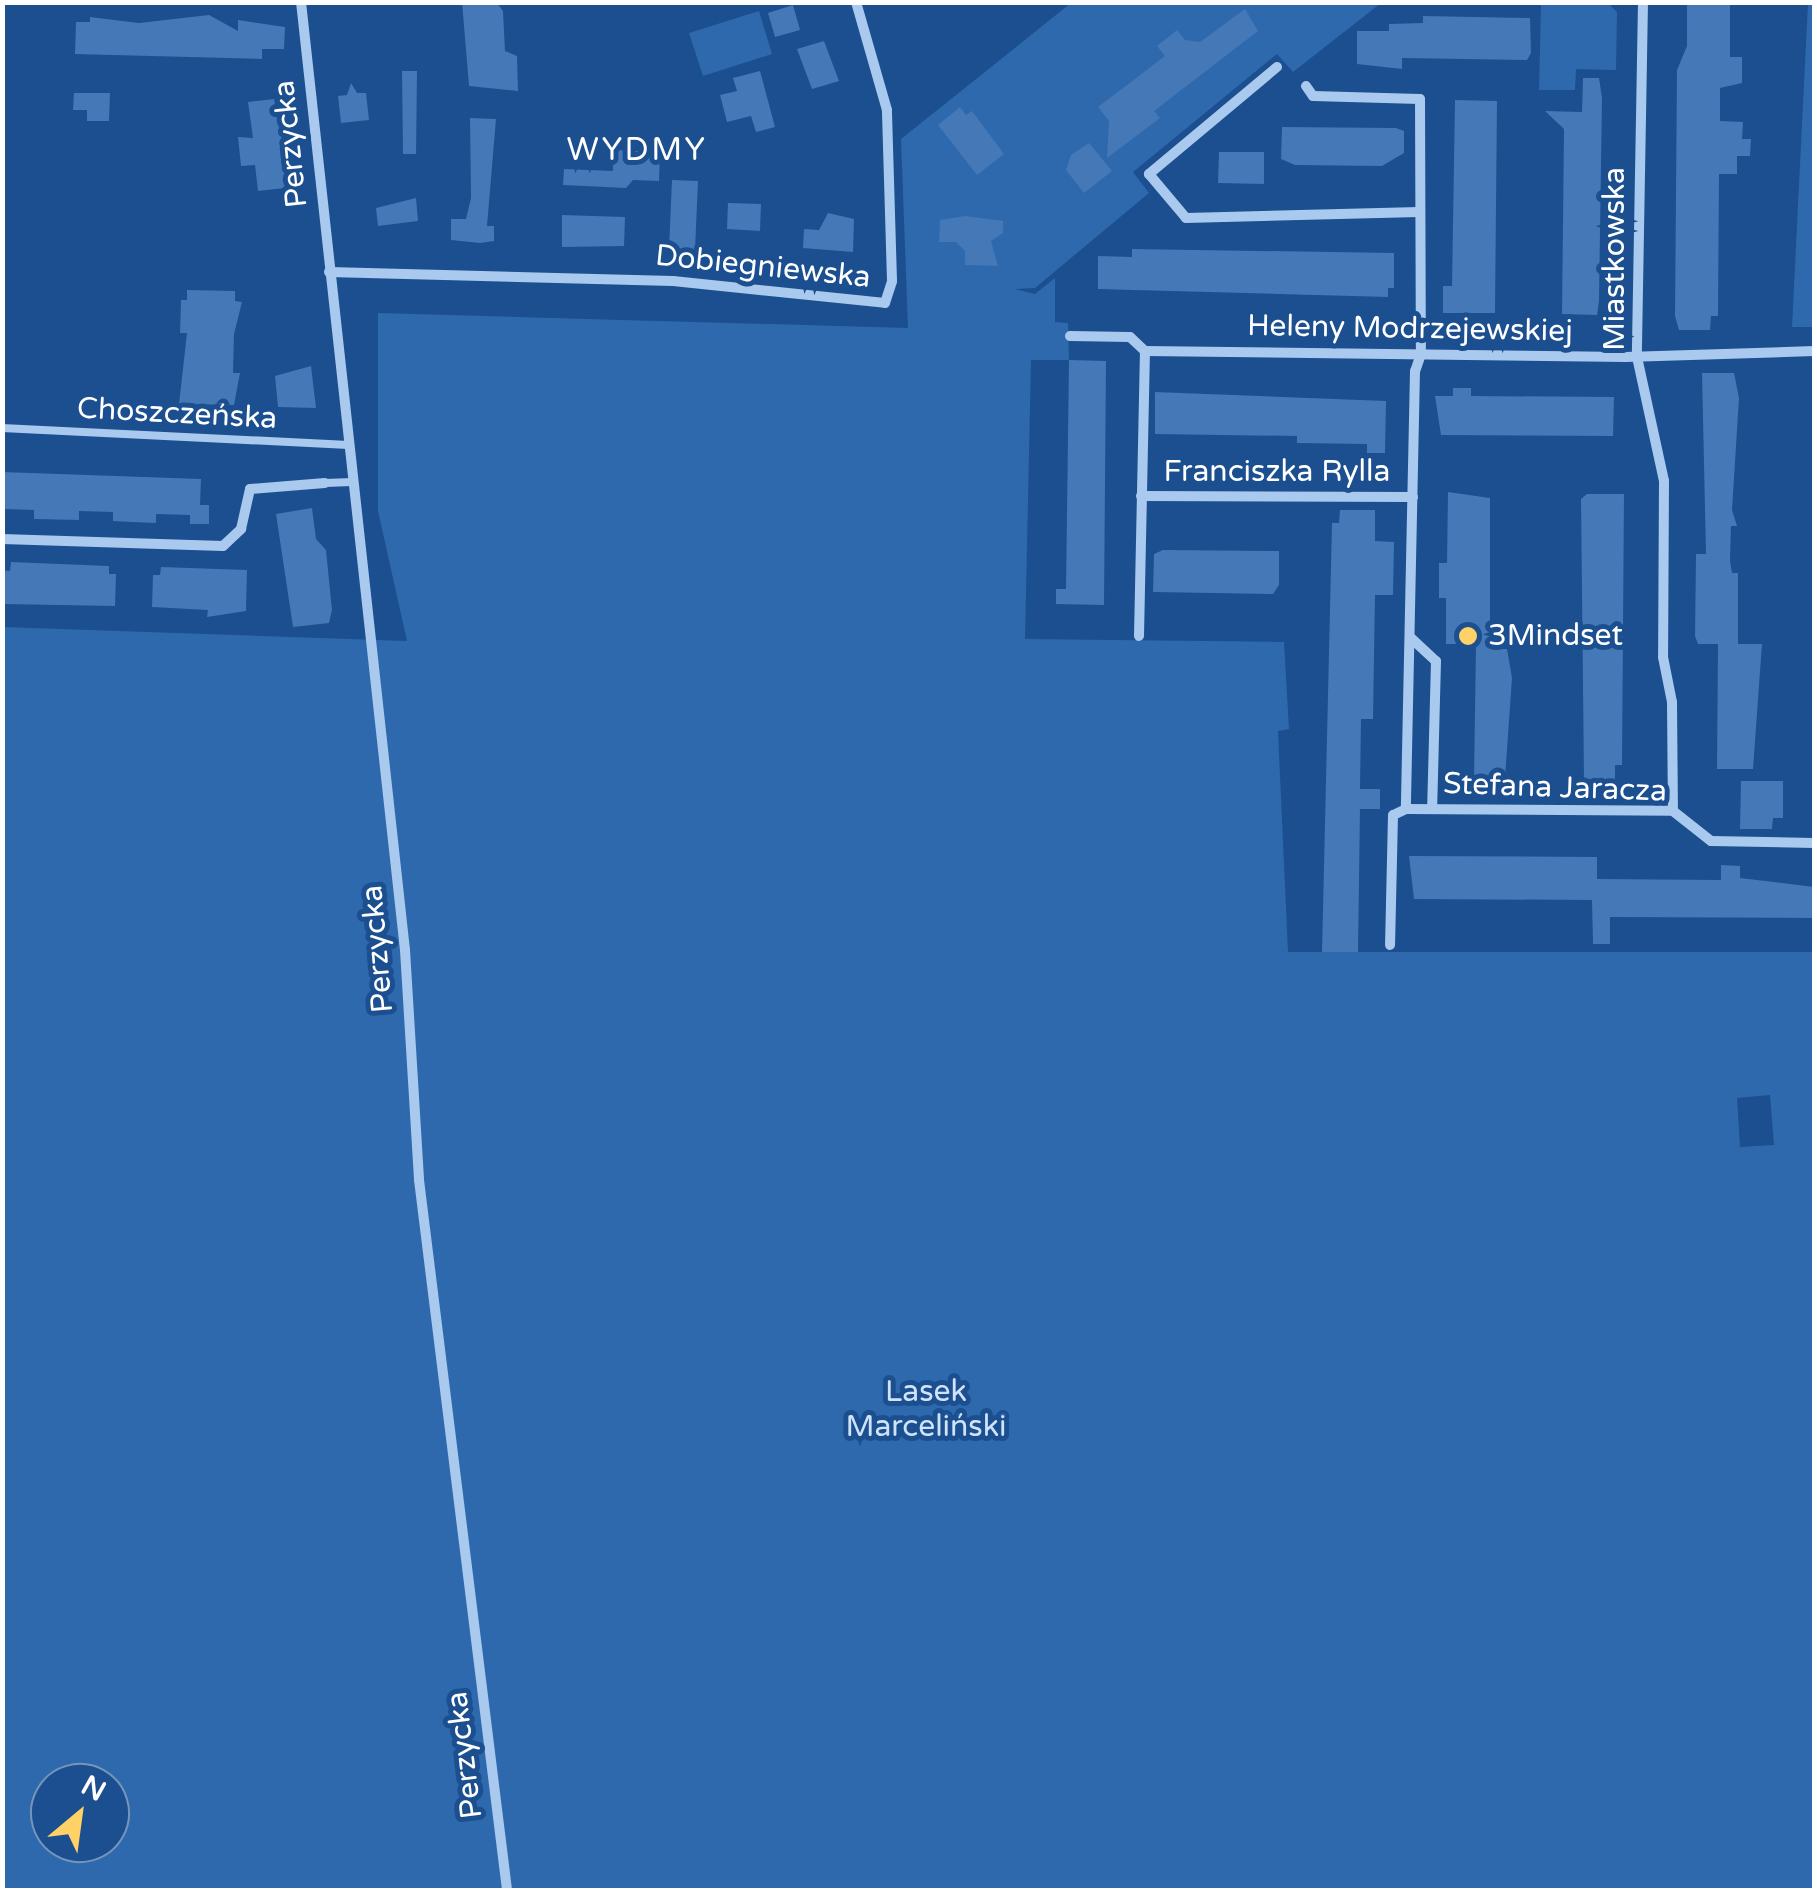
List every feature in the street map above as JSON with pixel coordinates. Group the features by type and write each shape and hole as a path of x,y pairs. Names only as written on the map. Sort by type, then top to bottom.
{"street":[{"name":"Perzycka","path":"301,2 405,950 419,1180 506,1890"},
{"name":"Dobiegniewska","path":"330,272 672,281 885,304 892,281 887,110 856,2"},
{"name":"Miastkowska","path":"1643,2 1637,357 1664,480 1663,657 1672,702 1673,811"},
{"path":"1277,66 1149,174 1186,218 1419,212"},
{"path":"1306,86 1313,96 1420,99 1421,354 1415,371 1406,809 1393,815 1390,946"},
{"name":"Heleny Modrzejewskiej","path":"1070,336 1130,337 1145,351 1637,357 1814,351"},
{"path":"1138,636 1145,351"},
{"path":"2,539 223,546 241,529 250,489 324,483"},
{"name":"Franciszka Rylla","path":"1142,496 1413,497"},
{"path":"1411,638 1436,660 1432,809"},
{"name":"Stefana Jaracza","path":"1406,809 1673,811 1711,841 1814,842"}],"lane":[{"name":"Choszczeńska","path":"2,428 350,445"},
{"path":"324,483 353,482"}],"green space":[{"name":"Lasek Marceliński","path":"1071,3 1381,3 1293,72 1277,54 1133,172 1149,193 1035,288 1015,289 1035,294 1055,278 1055,322 1068,323 1069,360 1031,360 1025,639 1284,642 1289,729 1278,731 1288,952 1814,952 1814,1890 3,1890 3,627 407,641 378,511 378,313 908,328 901,139","holes":["1770,1095 1774,1145 1740,1147 1737,1098"]},
{"path":"1808,3 1814,3 1814,327 1792,327"},
{"path":"1541,5 1610,5 1617,12 1616,70 1576,69 1575,90 1539,90"},
{"path":"759,11 772,54 703,76 689,33"}],"building":[{"path":"462,2 496,2 503,11 505,51 517,56 518,91 469,86"},
{"path":"1687,2 1730,2 1730,57 1742,57 1742,83 1720,88 1720,121 1743,122 1742,139 1751,139 1750,156 1737,156 1737,174 1719,174 1718,316 1711,316 1710,330 1679,330 1675,316 1677,70 1687,46"},
{"path":"793,5 800,30 775,37 768,13"},
{"path":"1245,9 1258,31 1154,111 1160,118 1107,158 1109,121 1098,107 1165,56 1157,46 1177,30 1185,40 1200,42"},
{"path":"209,15 238,31 238,20 285,27 284,49 262,49 262,59 75,54 76,22 90,22 90,17 139,23"},
{"path":"1423,16 1530,18 1531,53 1527,60 1402,58 1402,69 1357,64 1357,31 1389,31 1389,24 1423,23"},
{"path":"824,41 839,81 812,89 797,49"},
{"path":"402,71 417,71 416,154 403,154"},
{"path":"760,71 775,127 756,132 751,116 727,122 720,95 737,91 733,78"},
{"path":"1583,78 1599,78 1602,98 1597,315 1562,314 1564,129 1545,111 1582,112"},
{"path":"351,83 357,93 366,93 369,120 341,123 338,96 347,95"},
{"path":"74,93 110,93 109,121 87,121 87,110 73,110"},
{"path":"274,99 289,177 285,188 258,191 255,165 241,166 238,137 253,138 248,102"},
{"path":"1455,100 1497,101 1495,313 1443,313 1443,286 1452,286"},
{"path":"960,107 966,115 972,111 1004,154 977,175 938,125"},
{"path":"470,118 496,119 487,226 494,226 494,241 480,243 451,240 451,219 466,219 471,198"},
{"path":"1282,127 1396,128 1404,131 1404,153 1382,166 1295,165 1281,159"},
{"path":"1089,143 1112,171 1084,193 1066,170 1071,155"},
{"path":"613,150 660,152 659,181 633,180 626,188 563,185 564,169 613,171"},
{"path":"1219,152 1264,152 1264,184 1218,183"},
{"path":"672,180 698,181 695,250 669,249"},
{"path":"416,198 418,221 378,226 376,208"},
{"path":"728,203 761,204 760,231 727,229"},
{"path":"828,213 854,219 853,252 803,248 804,229 819,230"},
{"path":"562,215 625,217 624,246 562,247"},
{"path":"965,216 1003,221 1003,233 991,241 998,266 965,265 965,251 956,242 939,242 940,220"},
{"path":"1132,249 1394,253 1394,288 1388,288 1388,297 1098,289 1098,256 1132,257"},
{"path":"187,290 235,291 235,301 242,302 234,334 233,373 240,373 234,405 179,404 187,333 180,333 181,300 187,300"},
{"path":"1069,360 1106,361 1104,605 1056,604 1056,589 1066,589"},
{"path":"311,366 316,408 278,407 275,376"},
{"path":"1702,373 1734,373 1739,398 1732,510 1737,526 1731,526 1730,561 1732,573 1738,573 1738,644 1762,644 1753,769 1717,769 1718,644 1698,644 1695,636 1696,554 1706,554"},
{"path":"1453,388 1471,388 1471,396 1614,397 1613,436 1441,435 1435,396 1453,396"},
{"path":"1155,392 1386,401 1385,453 1367,453 1367,444 1297,443 1297,436 1155,434"},
{"path":"2,472 201,479 200,505 209,505 209,524 190,524 190,515 156,514 156,523 113,521 113,512 79,511 79,520 34,519 34,510 4,509"},
{"path":"1448,492 1490,498 1490,649 1507,649 1512,678 1505,778 1474,778 1476,644 1446,644 1446,598 1439,598 1439,563 1447,563"},
{"path":"1587,494 1624,494 1622,765 1615,765 1615,780 1584,779 1581,499"},
{"path":"312,508 316,539 326,550 332,610 329,623 293,627 276,514"},
{"path":"1340,510 1375,510 1375,541 1394,542 1393,595 1375,595 1373,719 1361,719 1360,789 1380,789 1380,809 1360,809 1358,952 1322,952 1332,523 1339,523"},
{"path":"1163,550 1279,551 1279,585 1273,594 1153,592 1154,554"},
{"path":"11,562 109,566 109,574 116,574 115,606 2,604 2,570 10,571"},
{"path":"161,567 247,570 246,611 207,617 208,610 152,607 153,575 160,575"},
{"path":"1741,781 1783,781 1783,818 1773,818 1772,829 1740,829"},
{"path":"1409,856 1597,857 1597,879 1721,880 1721,865 1740,866 1740,878 1814,887 1814,918 1610,917 1610,944 1593,944 1592,900 1414,899"}],"place":[{"name":"3Mindset","path":"1468,636"}],"district":[{"name":"WYDMY","path":"637,150"}]}
